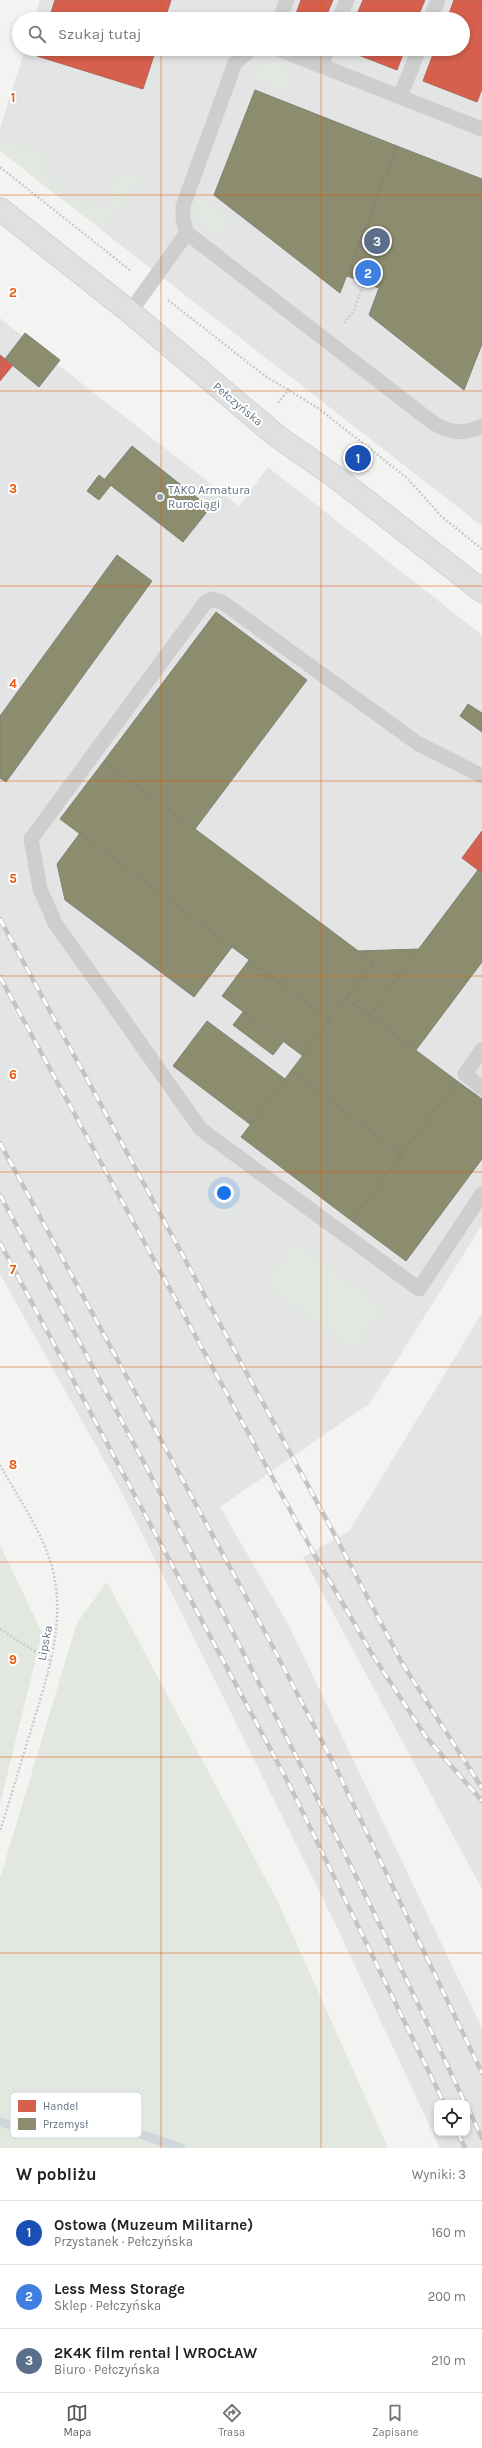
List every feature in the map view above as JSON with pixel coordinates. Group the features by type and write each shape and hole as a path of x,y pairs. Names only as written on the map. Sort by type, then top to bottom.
{"main road":[{"name":"Pełczyńska","path":"0,209 130,312 278,437 337,478 482,591"}],"lane":[{"path":"283,12 287,0"},
{"path":"342,12 347,0"},
{"path":"433,12 438,0"},
{"path":"242,56 235,62 183,206 183,220 187,233 444,430 458,433 472,431 482,426"},
{"path":"296,56 482,128"},
{"path":"321,66 325,56"},
{"path":"400,97 416,56"},
{"path":"130,312 187,233"},
{"path":"481,773 417,743 222,602 212,599 205,603 31,839 40,889 56,923 200,1128 211,1137 419,1290 482,1194"},
{"path":"482,1050 466,1074 482,1088"}],"path":[{"path":"0,167 265,376 299,395 407,478 441,516 482,549"},
{"path":"329,343 354,310 364,283"},
{"name":"Lipska","path":"0,1465 41,1540 52,1567 57,1594 58,1620 51,1662 0,1831"},
{"path":"0,1629 51,1662"}],"shaded area":[{"path":"40,0 482,0 482,526 0,151 0,128 23,56 470,56 470,12 36,12"},
{"path":"274,64 292,70 284,90 249,77 256,69"},
{"path":"1,140 45,154 39,176 60,182 57,194 107,209 120,170 143,177 101,229 0,151"},
{"path":"201,196 231,220 217,237 206,228 200,220 199,204"},
{"path":"0,318 22,336 25,333 60,360 57,364 239,506 268,467 482,635 482,1225 370,1403 220,1507 288,1624 482,2028 482,2148 440,2148 434,2136 470,2136 470,2100 434,2100 434,2135 333,1919 120,1489 0,1274"},
{"path":"296,1242 384,1309 353,1350 265,1284"},
{"path":"482,1313 482,1889 303,1557 349,1531"},
{"path":"0,1545 42,1633 0,1804"},
{"path":"107,1582 278,1902 388,2148 0,2148 0,1878 77,1623"}],"building: Handel":[{"path":"55,0 171,0 167,12 51,12"},
{"path":"301,0 333,0 328,12 297,12"},
{"path":"363,0 425,0 420,12 358,12"},
{"path":"454,0 482,0 482,89 477,102 423,81 432,56 470,56 470,12 450,12"},
{"path":"37,56 154,56 143,89"},
{"path":"361,56 402,56 397,70"},
{"path":"0,355 13,365 0,381"},
{"path":"482,831 482,873 462,858"}],"building: Przemysł":[{"path":"255,90 397,146 340,293 214,195"},
{"path":"397,146 482,179 482,344 464,390 369,315 379,288 347,276"},
{"path":"25,333 60,360 39,387 5,359"},
{"name":"TAKO Armatura Rurociągi","path":"132,446 210,508 183,542 104,480"},
{"path":"99,475 111,485 99,500 87,491"},
{"path":"117,555 152,581 6,782 0,778 0,716"},
{"path":"216,612 307,680 195,829 104,761"},
{"path":"468,704 482,713 482,732 460,716"},
{"path":"104,761 373,962 330,1020 60,819"},
{"path":"80,833 232,947 194,997 65,900 57,864"},
{"path":"478,870 482,873 482,962 416,1050 369,1015"},
{"path":"419,949 369,1015 346,998 373,962 358,951"},
{"path":"249,960 330,1020 303,1056 222,996"},
{"path":"346,998 457,1081 402,1155 291,1071"},
{"path":"243,1012 283,1042 273,1055 233,1025"},
{"path":"207,1021 285,1079 251,1125 173,1066"},
{"path":"291,1071 402,1155 352,1221 241,1137"},
{"path":"457,1081 482,1099 482,1159 406,1261 352,1221"}],"waterway":[{"path":"0,2122 10,2125"},
{"path":"142,2135 181,2148"}],"railway":[{"path":"0,919 337,1539 402,1663 482,1788"},
{"path":"0,977 313,1552 372,1654 426,1737 482,1801"},
{"path":"0,1143 264,1630 335,1766 482,2073"},
{"path":"0,1195 181,1532 298,1759 355,1873 464,2100"},
{"path":"0,1243 288,1782 443,2100"},
{"path":"470,2112 482,2138"},
{"path":"459,2136 465,2148"}],"place":[{"name":"2K4K film rental | WROCŁAW","path":"377,241"},
{"name":"Less Mess Storage","path":"368,273"},
{"name":"Ostowa (Muzeum Militarne)","path":"358,458"},
{"name":"TAKO Armatura Rurociągi","path":"160,497"}]}
